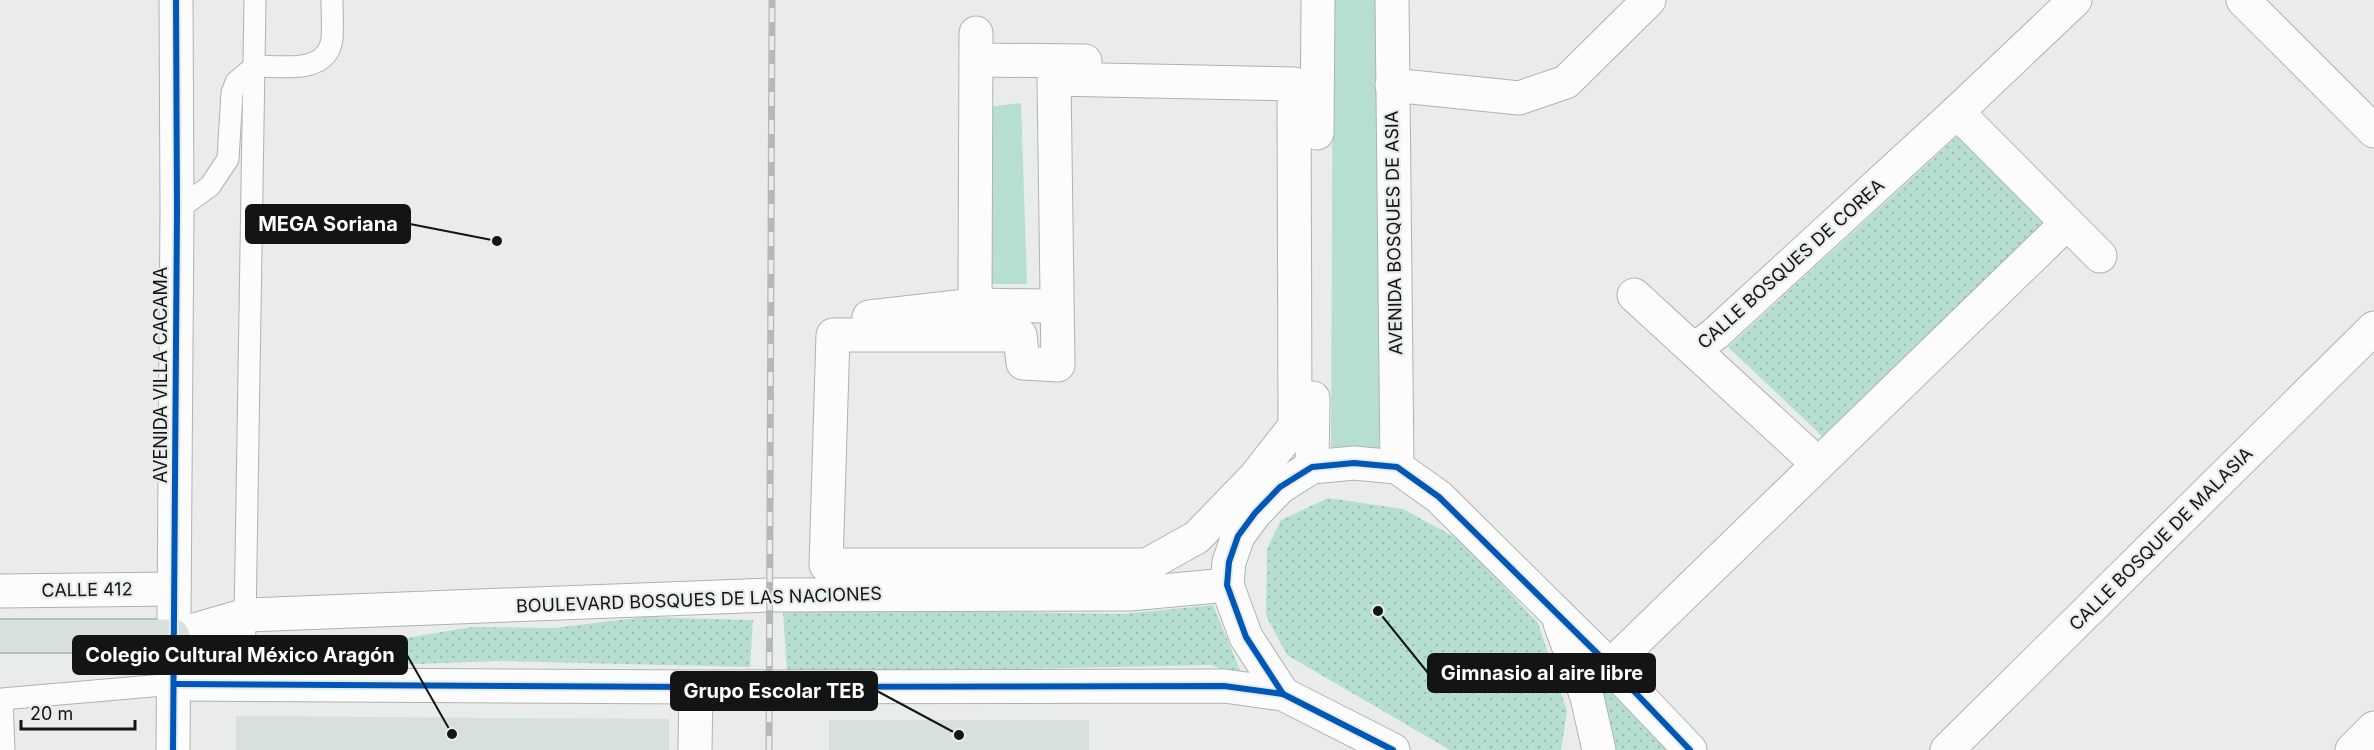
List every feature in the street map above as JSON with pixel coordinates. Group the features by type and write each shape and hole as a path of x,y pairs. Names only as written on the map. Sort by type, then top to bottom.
{"main road":[{"path":"0,636 173,636"}],"street":[{"name":"AVENIDA VILLA CACAMA","path":"173,750 177,210 176,0"},
{"path":"1306,75 1054,79 1058,365 1023,363 1020,335 833,334 826,565 1147,565 1197,537 1255,477 1295,426 1306,75 1318,0"},
{"name":"AVENIDA BOSQUES DE ASIA","path":"1392,0 1397,467"},
{"path":"1392,86 1519,98 1566,82 1649,0"},
{"name":"CALLE BOSQUES DE COREA","path":"1818,464 1694,350 1715,334 1957,112 2075,0"},
{"path":"2243,0 2370,119"},
{"path":"975,304 976,46 1041,60 1306,75"},
{"path":"1041,60 1041,342"},
{"path":"1306,75 1312,467"},
{"path":"1957,112 2100,256"},
{"path":"1610,666 2067,223"},
{"path":"1634,295 1694,350"},
{"path":"850,319 975,304 1041,306"},
{"name":"CALLE BOSQUE DE MALASIA","path":"1947,750 2374,328"},
{"path":"1283,694 1246,637 1227,585 1229,562 1238,536 1280,487 1312,467 1354,463 1397,467 1439,497 1610,666 1690,750"},
{"name":"BOULEVARD BOSQUES DE LAS NACIONES","path":"173,636 246,615 768,595 1130,594 1227,585"},
{"name":"CALLE 412","path":"0,591 174,589"},
{"path":"1558,616 1587,697 1595,747"},
{"path":"175,684 696,687 1224,686 1283,694 1393,750"},
{"path":"695,750 696,687"},
{"path":"2352,750 2374,728"}],"lane":[{"path":"244,685 255,0"},
{"path":"177,210 210,186 228,159 232,93 236,82 255,66 303,66 314,64 323,58 329,50 332,39 332,0"},
{"path":"4,750 1,699 175,684"}],"shaded area":[{"path":"236,716 669,719 669,750 236,750"},
{"path":"829,720 1089,720 1089,750 829,750"}],"green space":[{"path":"1333,0 1379,0 1379,452 1331,447"},
{"path":"1021,103 1027,284 990,284 987,107"},
{"path":"1960,134 2048,220 1845,423 1822,436 1728,347"},
{"path":"1328,498 1403,509 1462,541 1538,623 1567,711 1561,750 1450,750 1287,655 1266,616 1267,549 1281,520"},
{"path":"1213,605 1243,677 1211,665 874,672 787,671 783,612 969,611 1122,614"},
{"path":"645,617 753,620 750,667 501,661 303,668 265,660 303,647 400,639 472,627 554,628"},
{"path":"1593,675 1638,712 1672,750 1615,750"}],"railway":[{"path":"769,750 772,0"}],"cycle path":[{"path":"173,750 177,210 176,0"},
{"path":"1283,694 1246,637 1227,585 1229,562 1238,536 1255,513 1280,487 1312,467 1354,463 1397,467 1439,497 1610,666 1690,750"},
{"path":"175,684 696,687 1224,686 1283,694 1393,750"}],"place":[{"name":"MEGA Soriana","path":"497,241"},
{"name":"Gimnasio al aire libre","path":"1378,611"},
{"name":"Colegio Cultural México Aragón","path":"452,734"},
{"name":"Grupo Escolar TEB","path":"959,735"}]}
